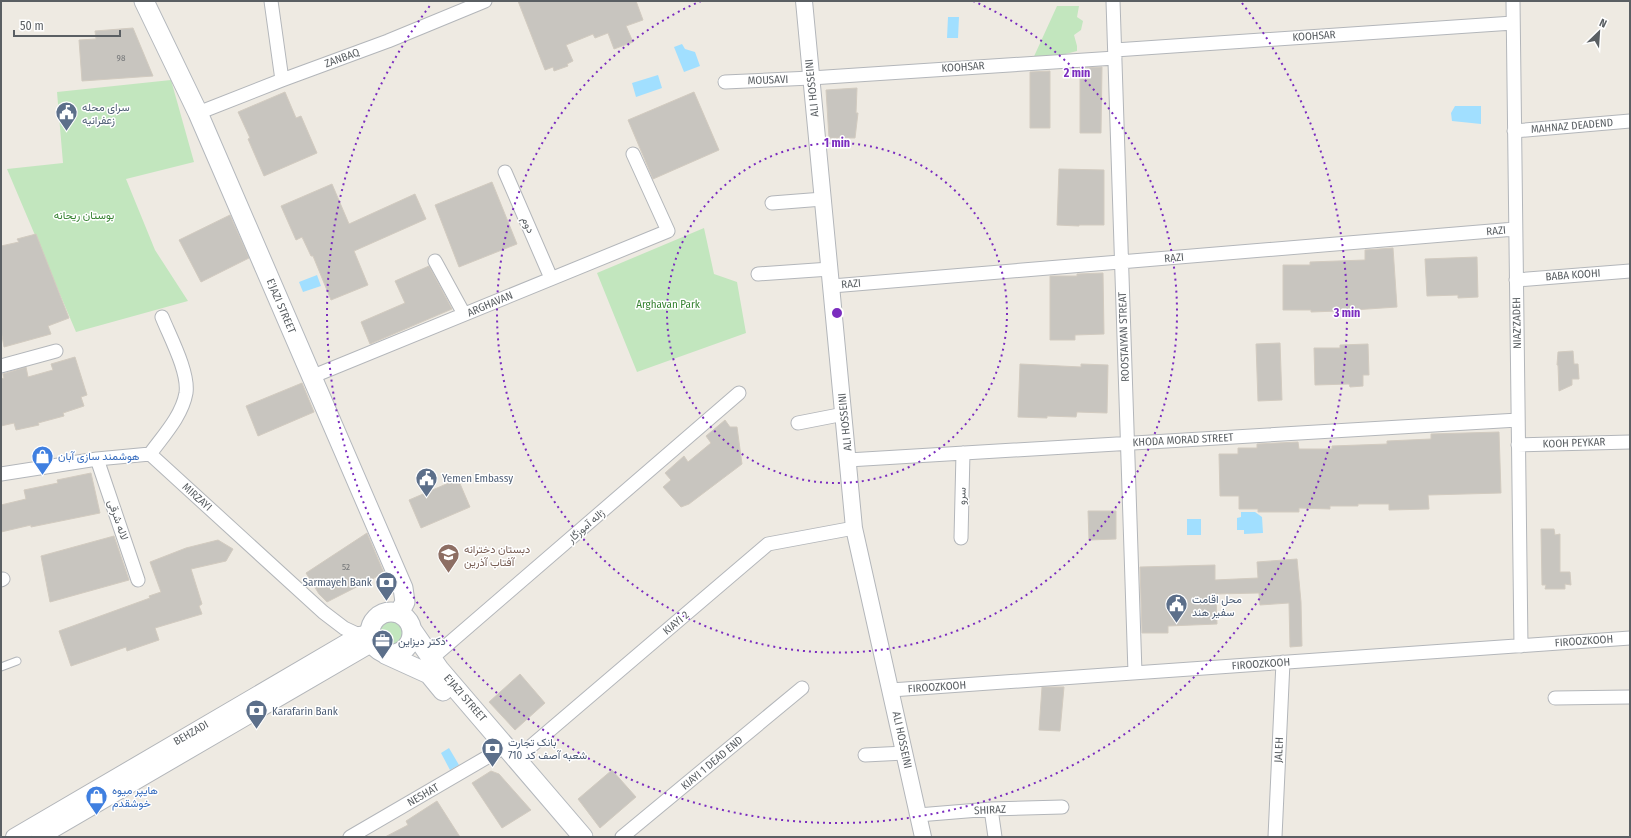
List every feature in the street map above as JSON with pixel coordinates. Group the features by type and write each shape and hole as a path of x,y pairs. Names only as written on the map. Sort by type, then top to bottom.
{"main road":[{"name":"E'JAZI STREET","path":"144,1 198,113 403,588 405,602 399,613"},
{"path":"385,613 399,613 410,623 412,630 412,637 405,649 392,654 372,641 374,620 379,615 385,613"},
{"name":"E'JAZI STREET","path":"412,630 439,669 583,837"},
{"name":"E'JAZI STREET","path":"372,641 429,674 568,837"}],"street":[{"path":"271,1 282,80"},
{"name":"ZANBAQ","path":"198,113 388,41 485,1"},
{"name":"ALI HOSSEINI","path":"804,1 854,528 923,837"},
{"name":"ROOSTAIYAN STREAT","path":"1113,1 1135,673"},
{"name":"NIAZ'ZADEH","path":"1512,1 1521,646"},
{"name":"KOOHSAR","path":"811,78 1513,23"},
{"name":"MOUSAVI","path":"725,82 811,78"},
{"name":"MAHNAZ DEADEND","path":"1514,131 1630,121"},
{"name":"ARGHAVAN","path":"311,377 668,231 633,154"},
{"name":"دوم","path":"505,172 551,278"},
{"path":"772,204 823,199"},
{"name":"RAZI","path":"832,286 1515,229"},
{"path":"435,261 464,314"},
{"path":"758,274 830,269"},
{"name":"BABA KOOHI","path":"1516,280 1630,271"},
{"path":"1,474 97,459 150,454 179,412 186,393 185,377 162,317"},
{"path":"1,366 56,351"},
{"name":"ژاله آموزگار","path":"432,658 739,393"},
{"path":"798,423 844,414"},
{"name":"KHODA MORAD STREET","path":"848,460 1518,420"},
{"name":"KOOH PEYKAR","path":"1518,445 1630,442"},
{"name":"سرو","path":"961,538 963,453"},
{"name":"MIRZAYI","path":"150,454 323,612 344,628 372,641"},
{"name":"لاله شرقی","path":"97,459 138,580"},
{"name":"KIAYI 2","path":"516,759 768,544 854,528"},
{"name":"FIROOZKOOH","path":"891,690 1630,638"},
{"name":"BEHZADI","path":"14,837 372,641"},
{"name":"BEHZADI","path":"40,837 372,641"},
{"name":"JALEH","path":"1275,837 1283,662"},
{"name":"KIAYI 1 DEAD END","path":"622,837 802,688"},
{"path":"1555,698 1630,697"},
{"name":"NESHAT","path":"350,837 496,752"},
{"path":"865,755 904,753"},
{"name":"SHIRAZ","path":"918,815 991,809 1062,807"},
{"path":"991,809 995,837"}],"lane":[{"path":"1,667 18,661"}],"green space":[{"path":"1057,6 1079,6 1077,17 1083,21 1081,30 1074,35 1077,51 1031,63"},
{"name":"بوستان ریحانه","path":"171,80 194,162 126,179 155,250 188,301 76,332 7,169 63,163 57,92"},
{"name":"Arghavan Park","path":"704,228 714,274 737,282 746,333 637,372 597,273"},
{"path":"395,616 404,621 408,626 408,640 404,645 399,649 389,650 385,649 376,640 375,630 376,626 385,617"}],"water":[{"path":"948,17 959,17 958,38 947,38"},
{"path":"682,44 685,49 695,52 700,66 684,72 674,47"},
{"path":"658,75 662,88 636,97 632,83"},
{"path":"1455,106 1481,106 1481,124 1452,121 1451,113"},
{"path":"317,275 321,286 303,292 299,282"},
{"path":"1241,512 1255,512 1262,517 1263,533 1244,534 1244,530 1237,530 1237,518 1241,517"},
{"path":"1187,519 1201,519 1201,535 1187,535"},
{"path":"449,748 459,765 450,770 441,753"}],"building":[{"path":"518,1 636,1 643,20 626,26 633,42 614,49 608,33 595,38 593,34 566,45 573,61 567,64 568,66 554,71 553,67 545,70"},
{"path":"133,28 153,76 82,81 79,40 96,39 95,31"},
{"path":"1102,67 1101,133 1080,133 1080,68"},
{"path":"1050,71 1050,128 1030,128 1030,72"},
{"path":"857,88 856,113 858,113 855,138 829,138 826,90"},
{"path":"285,92 296,118 301,116 317,153 264,176 248,139 250,138 238,112"},
{"path":"694,92 719,150 653,179 628,120"},
{"path":"1059,169 1104,170 1104,225 1057,225"},
{"path":"492,182 517,244 459,267 435,205"},
{"path":"332,184 349,224 415,194 426,219 354,251 368,285 331,300 313,256 311,256 302,237 296,240 281,206"},
{"path":"230,215 249,258 201,282 179,240"},
{"path":"36,234 69,318 48,326 51,334 4,347 1,330 1,246 19,242 17,239"},
{"path":"1393,248 1397,307 1311,312 1311,310 1283,310 1283,265 1310,265 1310,262 1365,260 1365,250"},
{"path":"1477,257 1478,297 1458,298 1458,295 1427,296 1425,259"},
{"path":"429,266 452,309 370,344 361,322 405,303 395,281"},
{"path":"1103,273 1104,334 1075,335 1075,340 1050,340 1050,276 1077,276 1077,274"},
{"path":"1280,343 1282,400 1258,401 1256,344"},
{"path":"1368,344 1369,375 1363,375 1363,386 1350,387 1349,384 1315,385 1314,348 1340,348 1340,345"},
{"path":"1573,351 1574,364 1578,364 1579,379 1572,379 1572,385 1559,391 1557,365 1558,352"},
{"path":"75,357 87,395 81,397 84,406 63,413 64,416 38,423 39,425 16,430 14,423 1,426 1,379 4,378 3,374 26,367 28,377 53,370 51,364"},
{"path":"1020,364 1081,367 1081,364 1108,365 1107,413 1077,412 1076,417 1018,417"},
{"path":"302,383 314,412 258,436 246,406"},
{"path":"725,420 730,427 737,427 742,464 689,504 681,507 663,487 671,480 665,473 684,456 688,462 711,443 706,436"},
{"path":"1499,432 1501,493 1428,495 1429,509 1389,510 1389,504 1358,504 1358,506 1330,506 1330,509 1299,508 1299,512 1258,512 1258,509 1239,509 1239,496 1220,496 1219,454 1238,454 1238,448 1257,448 1257,444 1298,442 1299,449 1332,449 1332,446 1387,444 1387,441 1431,439 1431,434"},
{"path":"91,473 100,513 31,527 31,525 1,532 1,505 26,499 24,490 58,483 57,480"},
{"path":"458,479 470,507 421,528 409,500"},
{"path":"1088,511 1116,511 1116,539 1089,540"},
{"path":"1541,529 1554,529 1555,535 1560,534 1560,572 1570,572 1571,585 1565,584 1565,589 1545,589 1546,585 1542,585"},
{"path":"367,533 384,573 327,602 319,594 306,573"},
{"path":"114,536 129,580 50,602 41,556"},
{"path":"218,540 233,549 226,561 191,569 202,604 199,606 202,614 155,628 159,640 127,651 126,647 71,666 59,631 150,598 149,596 161,592 150,562 186,548"},
{"path":"1297,559 1301,602 1302,646 1290,647 1289,603 1260,605 1259,593 1216,594 1217,624 1168,626 1168,633 1142,633 1140,567 1215,565 1215,580 1258,578 1257,562"},
{"path":"520,674 545,703 515,730 489,702"},
{"path":"1042,687 1064,687 1060,731 1039,730"},
{"path":"612,770 636,797 600,828 578,799"},
{"path":"491,771 499,774 531,810 502,828 472,783"},
{"path":"437,801 460,837 385,837 408,825 406,821"}],"place":[{"name":"سرای محله زعفرانیه","path":"66,132"},
{"name":"هوشمند سازی آبان","path":"43,476"},
{"name":"Yemen Embassy","path":"427,498"},
{"name":"دبستان دخترانه آفتاب آذرین","path":"449,574"},
{"name":"Sarmayeh Bank","path":"387,602"},
{"name":"محل اقامت سفیر هند","path":"1176,624"},
{"name":"دکتر دیزاین","path":"382,660"},
{"name":"Karafarin Bank","path":"256,730"},
{"name":"بانک تجارت شعبه آصف کد 710","path":"493,768"},
{"name":"هایپر میوه خوشقدم","path":"97,816"}]}
